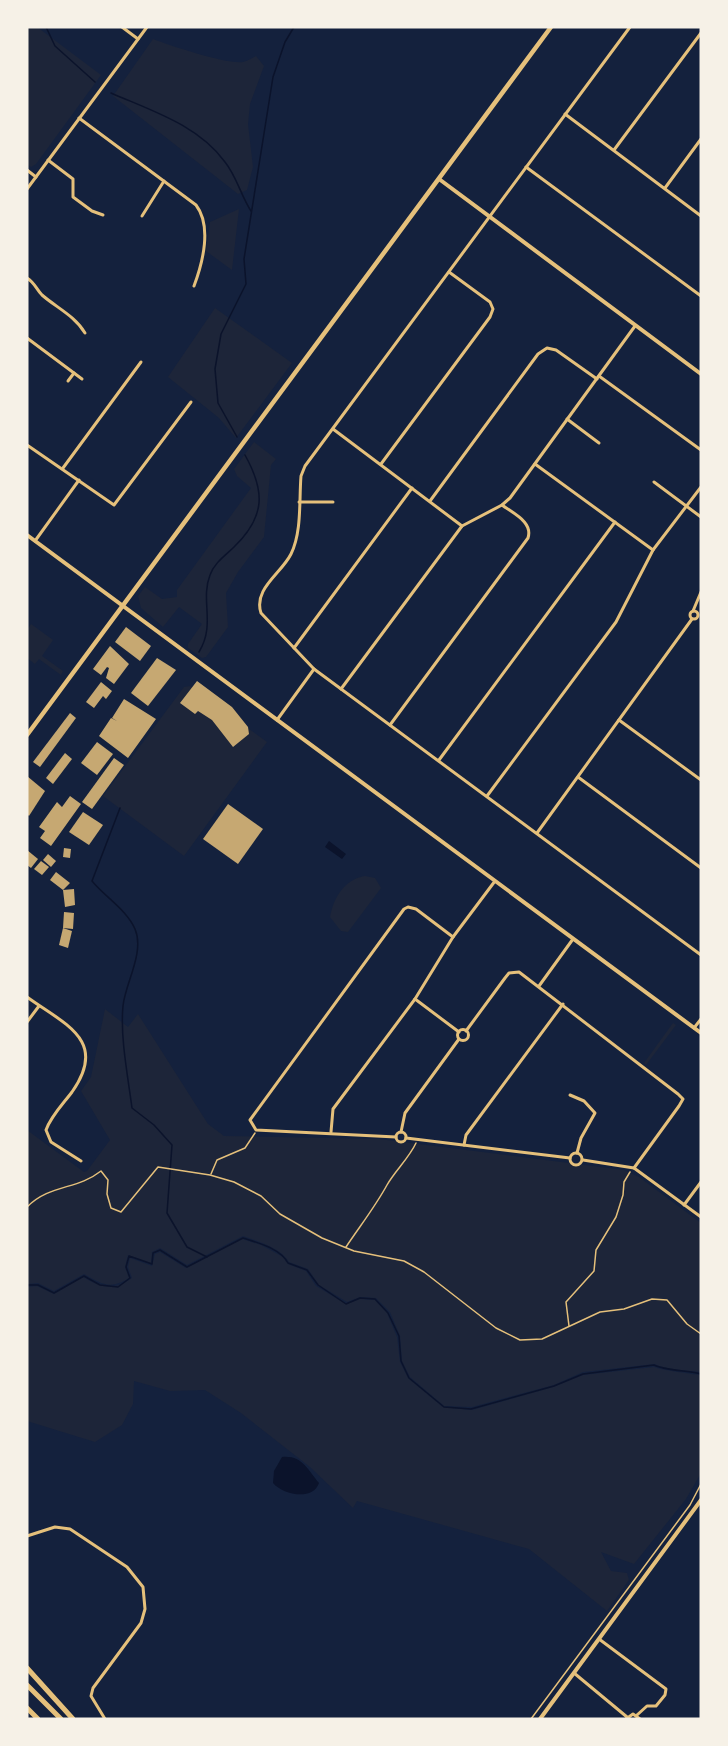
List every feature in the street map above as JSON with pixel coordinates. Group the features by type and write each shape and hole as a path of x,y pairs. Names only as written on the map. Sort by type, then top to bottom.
{"highway":[{"path":"27,1668 74,1719"},
{"path":"27,1684 61,1719"},
{"path":"27,1708 38,1719"}],"main road":[{"path":"27,735 551,27"}],"street":[{"path":"122,27 138,39"},
{"path":"27,189 147,27"},
{"path":"630,27 305,466 301,476 296,542 290,556 259,600 261,614 314,669 701,954"},
{"path":"615,150 701,33"},
{"path":"565,114 701,216"},
{"path":"79,118 196,205 205,220 206,230 194,286"},
{"path":"665,188 701,139"},
{"path":"48,160 73,179 73,197 103,215"},
{"path":"526,167 701,296"},
{"path":"27,170 36,177"},
{"path":"27,179 32,183"},
{"path":"439,179 701,374"},
{"path":"142,216 164,181"},
{"path":"381,464 493,309 490,302 449,272"},
{"path":"27,278 35,283 39,293 79,323 85,333"},
{"path":"341,689 462,525 502,505 535,464 636,325"},
{"path":"27,338 82,379"},
{"path":"430,501 538,354 547,348 556,350 598,377 701,450"},
{"path":"63,468 141,362"},
{"path":"68,381 74,373"},
{"path":"27,445 114,505 191,402"},
{"path":"567,420 599,443"},
{"path":"333,429 462,525"},
{"path":"535,464 653,550"},
{"path":"35,541 79,480"},
{"path":"654,482 701,517"},
{"path":"488,796 616,622 653,550 701,486"},
{"path":"294,648 412,488"},
{"path":"299,502 333,502"},
{"path":"390,725 528,538 530,531 528,524 502,505"},
{"path":"439,760 615,522"},
{"path":"27,535 701,1033"},
{"path":"692,619 690,614 701,592"},
{"path":"537,833 692,619 699,618 697,612 693,611"},
{"path":"277,720 314,669"},
{"path":"619,720 701,780"},
{"path":"578,777 701,868"},
{"path":"331,1132 333,1109 415,999 453,937 495,881"},
{"path":"453,937 416,909 408,907 404,909 251,1115 254,1128 396,1137 400,1142 406,1138 417,1139 570,1158 577,1153 580,1138 595,1113 591,1106 570,1095"},
{"path":"539,986 573,939"},
{"path":"459,1039 467,1038 466,1031 505,978 514,971 539,986 683,1099 634,1168"},
{"path":"27,997 76,1033 86,1047 88,1058 81,1078 45,1130 51,1142 81,1161"},
{"path":"415,999 459,1032 466,1031"},
{"path":"464,1145 466,1135 563,1004"},
{"path":"27,1022 39,1006"},
{"path":"694,1028 701,1019"},
{"path":"396,1137 401,1132 405,1113 459,1039 459,1032"},
{"path":"401,1132 406,1138"},
{"path":"577,1153 583,1160 634,1168 701,1217"},
{"path":"570,1158 576,1166 583,1160"},
{"path":"684,1205 701,1182"},
{"path":"540,1719 701,1500"},
{"path":"27,1536 55,1527 70,1529 127,1567 143,1587 145,1609 141,1623 93,1688 92,1696 105,1719"},
{"path":"574,1673 627,1718 638,1717 646,1706 656,1706 661,1702 666,1689 599,1639"}],"path":[{"path":"210,1175 217,1160 245,1148 254,1128"},
{"path":"345,1248 383,1196 388,1183 395,1177 417,1139"},
{"path":"27,1207 48,1190 91,1179 101,1172 108,1180 107,1194 111,1208 122,1212 154,1169 161,1166 174,1168 210,1175 251,1190 280,1215 345,1248 387,1256 414,1265 488,1322 514,1338 534,1341 600,1312 662,1299 672,1305 687,1324 701,1334"},
{"path":"569,1327 566,1302 594,1271 596,1250 616,1217 621,1204 624,1182 634,1168"},
{"path":"531,1719 690,1505 701,1484"}],"shaded area":[{"path":"27,27 37,27 101,75 36,164 31,167 27,164"},
{"path":"153,39 225,61 243,62 256,56 264,66 250,104 248,124 253,167 247,190 238,194 113,96"},
{"path":"239,209 232,270 206,251 210,222"},
{"path":"215,308 292,363 236,438 219,418 168,377"},
{"path":"254,442 276,459 271,465 264,537 238,572 226,593 228,627 206,657 202,658 188,648 188,644 202,624 179,607 163,627 141,608 138,596 145,587 162,599 177,597 177,590 251,488 237,476 234,469"},
{"path":"31,624 53,640 42,656 63,671 61,675 39,659 35,664 27,658 27,630"},
{"path":"190,686 267,742 184,856 103,796 184,687"},
{"path":"329,841 346,854 342,859 325,847"},
{"path":"365,876 375,878 381,888 348,932 341,931 330,917 337,896 346,885"},
{"path":"105,1009 128,1027 138,1014 208,1124 224,1136 379,1139 624,1170 639,1177 701,1223 701,1372 655,1364 583,1372 554,1385 472,1407 444,1406 410,1377 402,1361 400,1336 390,1312 376,1298 360,1297 347,1302 319,1285 308,1269 289,1262 280,1252 269,1246 243,1236 187,1265 160,1248 152,1252 151,1263 128,1255 125,1267 129,1278 116,1284 101,1283 84,1274 54,1291 38,1283 27,1284 27,1130 84,1172 110,1140 81,1091 91,1077"},
{"path":"673,1023 676,1025 646,1065 644,1063"},
{"path":"242,1239 261,1245 283,1257 288,1264 306,1271 316,1286 346,1304 360,1299 375,1300 387,1313 397,1337 400,1362 408,1378 443,1407 472,1410 553,1387 583,1375 654,1367 701,1375 701,1473 686,1499 634,1564 601,1552 611,1571 627,1573 629,1580 607,1611 529,1549 357,1501 353,1508 310,1467 241,1413 205,1390 170,1391 134,1381 133,1404 122,1425 95,1442 27,1421 27,1287 37,1286 54,1294 83,1277 102,1286 119,1285 132,1278 128,1267 130,1258 152,1266 155,1254 160,1252 186,1268"},
{"path":"282,1457 295,1458 304,1464 319,1483 316,1489 304,1494 290,1493 273,1483 274,1471"}],"building":[{"path":"126,627 151,646 140,661 115,642"},
{"path":"110,646 129,664 114,684 106,678 109,668 107,667 101,675 93,669"},
{"path":"157,658 176,670 148,706 131,693"},
{"path":"197,681 232,707 248,727 249,734 233,747 212,720 198,711 195,714 180,703"},
{"path":"101,682 112,691 106,699 103,696 94,708 86,702"},
{"path":"124,699 156,719 128,758 99,736 111,718 117,721 112,718"},
{"path":"70,713 76,718 40,767 33,762"},
{"path":"97,742 113,754 97,775 81,763"},
{"path":"65,753 72,759 53,784 46,778"},
{"path":"114,758 124,765 92,809 82,802"},
{"path":"27,776 45,791 29,816 27,814"},
{"path":"70,796 81,804 51,846 40,838 45,831 39,827 57,802 62,807"},
{"path":"228,804 263,829 238,864 203,839"},
{"path":"83,812 103,825 89,845 69,832"},
{"path":"64,848 71,849 70,858 63,857"},
{"path":"27,850 38,859 31,868 27,865"},
{"path":"48,854 56,861 51,867 43,860"},
{"path":"41,861 49,867 42,875 34,869"},
{"path":"56,872 70,883 63,890 50,880"},
{"path":"74,889 75,905 65,907 63,890"},
{"path":"64,912 74,913 73,929 63,928"},
{"path":"63,928 72,931 68,948 59,945"}],"waterway":[{"path":"46,27 55,46 95,82"},
{"path":"237,437 218,403 215,369 221,334 246,284 244,259 273,77 285,42 294,27"},
{"path":"111,93 173,120 202,138 229,168 251,211"},
{"path":"199,652 206,632 206,594 210,575 217,563 244,536 257,514 259,492 252,468 245,455"},
{"path":"120,808 92,881 127,916 135,929 137,938 138,948 124,997 122,1018 132,1108 154,1125 172,1145 167,1213 187,1247 207,1257"},
{"path":"27,1285 38,1285 54,1293 84,1276 100,1285 118,1287 130,1278 126,1267 129,1256 152,1264 153,1253 160,1250 187,1267 243,1238 268,1247 280,1253 288,1263 307,1270 318,1285 346,1304 360,1298 375,1299 388,1313 399,1336 401,1361 409,1378 444,1407 471,1409 554,1386 583,1374 654,1365 701,1374"}]}
